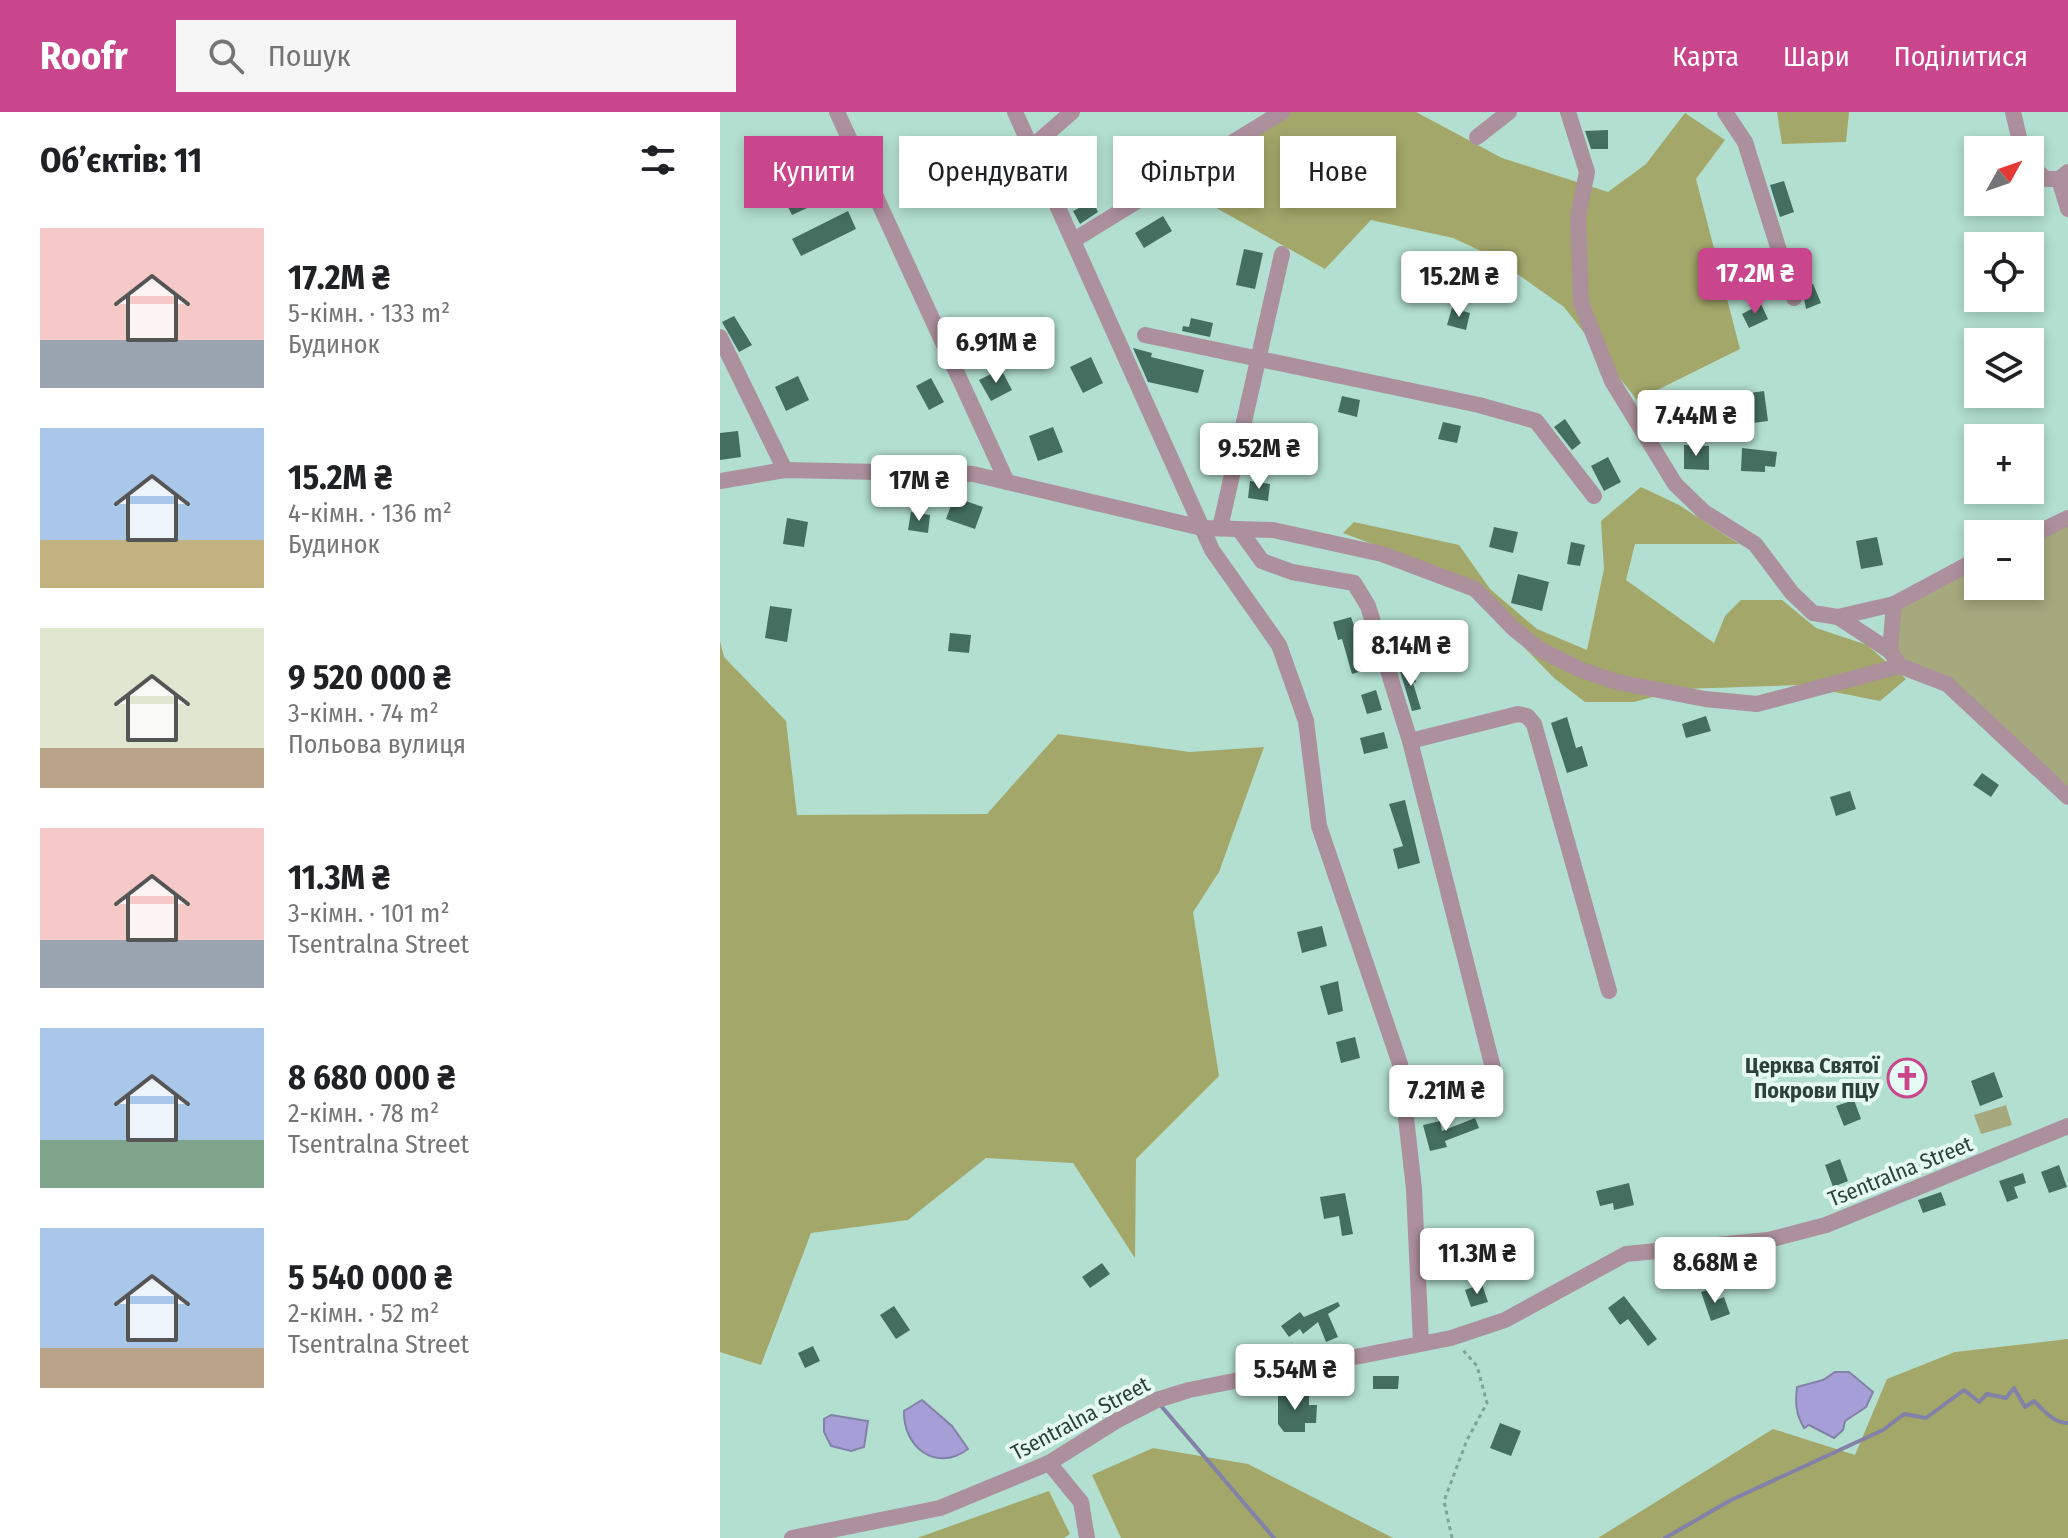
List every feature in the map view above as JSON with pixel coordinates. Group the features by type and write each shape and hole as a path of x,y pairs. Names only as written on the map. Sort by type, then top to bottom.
{"street":[{"path":"837,112 1007,482"},
{"path":"1015,112 1028,136"},
{"path":"1044,136 1072,112"},
{"path":"1074,240 1282,112"},
{"path":"1477,137 1509,112"},
{"path":"1568,112 1587,172 1578,217 1581,303 1612,381 1675,484 1687,498 1755,544 1792,593 1813,613 1838,617 1894,604 1964,566"},
{"path":"1725,112 1745,142 1794,298"},
{"path":"2013,112 2019,136"},
{"path":"2044,178 2064,176 2068,209"},
{"path":"1060,208 1212,550 1279,645 1306,721 1319,826 1400,1064 1414,1189 1421,1343"},
{"path":"1220,528 1282,254"},
{"path":"1145,335 1479,405 1536,421 1594,496"},
{"path":"720,337 785,470"},
{"path":"720,481 785,470 973,474 1202,528 1273,530 1382,554 1475,589 1514,629 1539,649 1579,669 1617,682 1705,699 1757,704 1900,666"},
{"path":"2044,529 2068,518"},
{"path":"1239,529 1262,561 1292,572 1354,583 1368,606 1410,741 1495,1076"},
{"path":"1890,651 1894,604"},
{"path":"1838,617 1890,651 1900,666 1947,684 2068,797"},
{"path":"1410,741 1518,714 1527,716 1534,724 1609,991"},
{"name":"Tsentralna Street","path":"792,1538 940,1508 1049,1463 1116,1421 1179,1393 1451,1338 1505,1320 1626,1254 1768,1240 1826,1225 2068,1126"},
{"path":"1049,1463 1081,1502 1087,1538"}],"path":[{"path":"1451,1338 1477,1366 1487,1403 1467,1440 1444,1501 1452,1538"}],"green space":[{"path":"1282,112 1416,112 1502,158 1608,192 1646,164 1685,113 1725,140 1696,179 1740,349 1637,400 1564,307 1492,256 1453,238 1371,220 1325,269 1216,208 1264,208 1264,136 1244,136"},
{"path":"1777,112 1849,112 1846,142 1782,144"},
{"path":"1641,487 1679,505 1739,544 1635,544 1626,580 1714,643 1725,616 1741,600 1782,600 1816,628 1867,645 1906,679 1880,701 1799,685 1682,689 1634,702 1585,702 1554,678 1453,574 1343,533 1354,522 1459,545 1490,589 1537,629 1587,650 1604,569 1601,521"},
{"path":"2068,518 2068,797 1947,684 1890,651 1894,604 1964,566 1964,600 2044,600 2044,529"},
{"path":"720,641 724,657 786,721 797,815 987,814 1058,734 1190,752 1264,747 1219,872 1193,912 1219,1076 1136,1159 1135,1258 1073,1163 986,1158 908,1220 811,1233 761,1365 720,1352"},
{"path":"2006,1105 2012,1125 1981,1134 1974,1115"},
{"path":"2068,1339 2068,1538 1598,1538 1773,1429 1855,1455 1887,1379 1955,1352"},
{"path":"1153,1448 1248,1464 1393,1538 1121,1538 1092,1475"},
{"path":"1049,1491 1070,1534 1064,1538 917,1538"}],"shaded area":[{"path":"1835,1372 1849,1372 1873,1392 1866,1407 1845,1421 1843,1430 1834,1438 1809,1425 1804,1428 1796,1399 1797,1387 1823,1380"},
{"path":"922,1400 952,1426 968,1449 944,1458 933,1457 915,1445 905,1424 904,1411"},
{"path":"831,1415 868,1421 864,1447 851,1451 831,1446 824,1432 824,1419"}],"building":[{"path":"1608,130 1608,149 1591,149 1585,131"},
{"path":"1784,181 1794,212 1780,217 1770,185"},
{"path":"788,208 807,208 792,215"},
{"path":"1096,208 1098,212 1080,224 1073,211"},
{"path":"848,211 856,229 801,256 792,239"},
{"path":"1163,216 1172,231 1144,248 1135,233"},
{"path":"1244,249 1263,253 1255,289 1236,285"},
{"path":"1737,262 1743,280 1729,285 1722,267"},
{"path":"1813,284 1821,303 1806,309 1802,288"},
{"path":"1761,304 1768,319 1749,328 1742,314"},
{"path":"1452,308 1470,313 1466,330 1447,325"},
{"path":"734,316 752,345 739,352 722,322"},
{"path":"1191,318 1213,323 1210,337 1182,331 1183,326 1189,327"},
{"path":"980,326 989,347 967,358 957,337"},
{"path":"1133,348 1152,353 1151,357 1204,370 1198,393 1148,382"},
{"path":"1091,357 1103,383 1083,393 1070,367"},
{"path":"1001,369 1012,390 991,401 979,380"},
{"path":"798,376 809,400 786,411 775,387"},
{"path":"931,378 944,402 929,410 916,386"},
{"path":"1764,391 1768,421 1737,425 1734,406 1745,405 1743,394"},
{"path":"1342,396 1360,400 1357,417 1338,412"},
{"path":"1565,419 1581,443 1572,450 1554,427"},
{"path":"1443,422 1461,426 1457,443 1438,439"},
{"path":"1053,427 1063,452 1038,461 1029,436"},
{"path":"738,431 741,457 720,460 720,433"},
{"path":"1684,445 1709,446 1709,470 1684,469"},
{"path":"1742,448 1777,452 1775,467 1765,466 1765,472 1741,471"},
{"path":"1608,457 1621,482 1604,491 1591,466"},
{"path":"1250,481 1270,484 1268,501 1248,498"},
{"path":"954,497 983,507 975,529 946,519"},
{"path":"911,512 930,515 928,533 908,530"},
{"path":"787,518 808,522 804,547 783,544"},
{"path":"1494,527 1518,532 1513,553 1489,547"},
{"path":"1877,537 1883,565 1861,569 1856,541"},
{"path":"1571,542 1585,545 1580,566 1567,564"},
{"path":"1518,574 1549,582 1542,611 1511,603"},
{"path":"770,606 792,609 787,642 765,638"},
{"path":"1351,617 1369,669 1352,674 1342,639 1338,640 1333,622"},
{"path":"950,633 971,635 969,653 948,651"},
{"path":"1412,667 1421,709 1412,711 1400,671"},
{"path":"1376,690 1382,710 1367,714 1361,695"},
{"path":"1706,716 1711,731 1686,738 1682,724"},
{"path":"1567,717 1576,748 1582,746 1588,766 1567,773 1551,723"},
{"path":"1384,732 1388,748 1364,754 1360,738"},
{"path":"1982,773 1999,785 1991,797 1973,785"},
{"path":"1850,791 1856,809 1836,816 1830,797"},
{"path":"1405,800 1420,863 1398,869 1393,849 1403,846 1389,804"},
{"path":"1322,926 1327,946 1302,953 1297,932"},
{"path":"1338,981 1343,1011 1328,1015 1320,986"},
{"path":"1355,1037 1360,1058 1341,1063 1336,1042"},
{"name":"Церква Святої Покрови ПЦУ","path":"1906,1061 1920,1090 1908,1096 1894,1067"},
{"path":"1994,1072 2003,1097 1980,1106 1971,1081"},
{"path":"1854,1100 1861,1119 1844,1126 1836,1106"},
{"path":"1475,1118 1479,1128 1445,1141 1447,1147 1430,1151 1423,1125 1440,1121 1442,1131"},
{"path":"1840,1159 1848,1181 1833,1187 1825,1165"},
{"path":"2059,1165 2067,1187 2049,1193 2041,1172"},
{"path":"2023,1173 2026,1183 2014,1187 2018,1198 2007,1202 1999,1181"},
{"path":"1629,1183 1634,1205 1614,1210 1613,1203 1600,1206 1596,1191"},
{"path":"1941,1192 1946,1205 1923,1213 1918,1200"},
{"path":"1345,1193 1353,1234 1342,1236 1339,1216 1324,1219 1320,1197"},
{"path":"1102,1263 1110,1274 1090,1288 1082,1277"},
{"path":"1482,1284 1488,1302 1471,1307 1465,1290"},
{"path":"1713,1288 1717,1300 1724,1297 1730,1314 1711,1321 1701,1292"},
{"path":"1624,1296 1657,1339 1648,1346 1628,1319 1620,1325 1608,1308"},
{"path":"1338,1302 1340,1306 1328,1314 1338,1337 1326,1342 1318,1322 1303,1334 1300,1329 1289,1337 1281,1326 1300,1312 1304,1317"},
{"path":"894,1306 910,1330 896,1339 880,1315"},
{"path":"813,1346 820,1361 805,1368 798,1353"},
{"path":"1373,1376 1399,1376 1398,1389 1373,1389"},
{"path":"1278,1392 1309,1393 1309,1405 1317,1405 1316,1423 1305,1423 1305,1432 1284,1432 1278,1424"},
{"path":"1500,1423 1521,1431 1511,1456 1490,1448"}],"waterway":[{"path":"1665,1538 1731,1500 1883,1430 1904,1414 1926,1418 1964,1390 1979,1402 1987,1394 2006,1398 2014,1388 2025,1407 2034,1401 2054,1419 2068,1423"},
{"path":"1162,1407 1274,1538"}],"place":[{"name":"Церква Святої Покрови ПЦУ","path":"1907,1078"}]}
